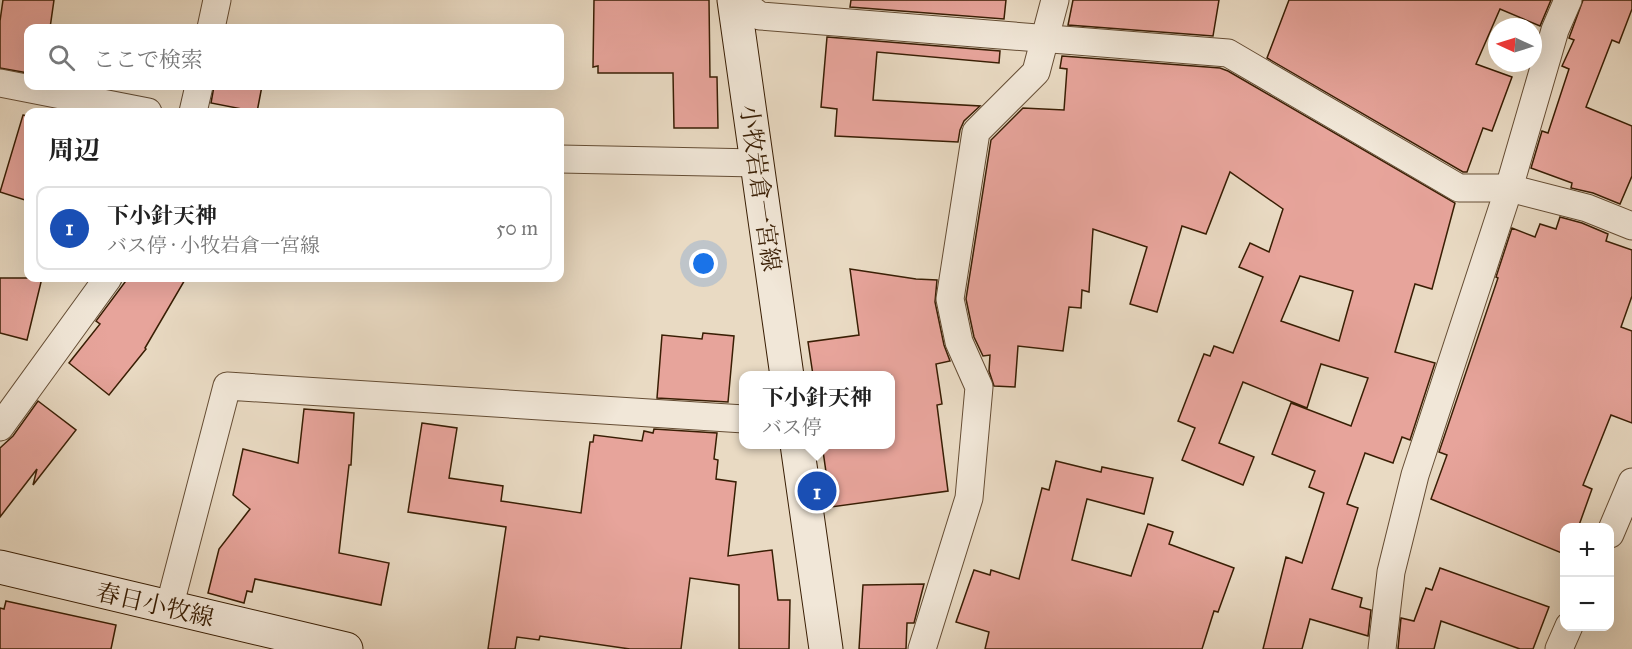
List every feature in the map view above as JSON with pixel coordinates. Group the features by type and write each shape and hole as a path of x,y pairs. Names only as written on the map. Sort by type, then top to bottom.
{"main road":[{"name":"小牧岩倉一宮線","path":"734,0 786,371"},
{"path":"798,449 826,649"},
{"name":"春日小牧線","path":"0,567 345,649"}],"street":[{"path":"212,24 217,0"},
{"path":"739,0 760,16 1228,53 1459,188 1509,188 1587,208 1632,226"},
{"path":"922,649 969,498 979,387 959,342 950,299 976,132 1036,72 1055,0"},
{"path":"1382,649 1391,572 1415,475 1509,188 1555,30 1568,0"},
{"path":"0,83 24,88"},
{"path":"36,90 128,108"},
{"path":"194,108 198,90"},
{"path":"564,159 757,163"},
{"path":"0,427 105,282"},
{"path":"169,609 227,386 739,419"},
{"path":"1614,525 1632,482"},
{"path":"1559,649 1567,631"}],"building":[{"path":"3,0 54,0 51,24 24,24 24,72 0,68 0,21"},
{"path":"594,0 709,0 710,77 717,77 718,128 674,128 673,73 598,73 598,66 593,67"},
{"path":"851,0 1006,0 1004,19 850,7"},
{"path":"1073,0 1219,0 1213,36 1068,25"},
{"path":"1289,0 1551,0 1542,21 1542,18 1521,18 1500,9 1496,18 1488,18 1488,36 1476,64 1488,68 1488,72 1498,72 1512,77 1492,131 1483,128 1467,172 1463,172 1267,58"},
{"path":"1583,0 1632,0 1632,9 1619,43 1612,40 1586,107 1632,126 1632,176 1620,204 1593,193 1571,188 1572,183 1531,168 1542,131 1548,133 1569,69 1562,66 1574,40 1569,38"},
{"path":"827,37 1000,51 999,63 877,52 873,100 980,106 964,121 958,142 835,136 837,109 821,107"},
{"path":"1062,56 1220,68 1455,203 1432,289 1415,284 1395,352 1435,363 1410,440 1402,437 1393,463 1365,453 1347,504 1358,508 1332,589 1362,598 1360,607 1371,610 1368,636 1310,619 1302,649 1263,649 1286,557 1302,563 1324,493 1309,487 1315,471 1272,454 1291,403 1351,426 1368,378 1321,364 1307,408 1243,382 1219,443 1254,457 1243,485 1182,460 1195,428 1178,421 1204,354 1210,356 1214,346 1233,353 1263,277 1239,267 1250,243 1269,252 1283,209 1230,172 1206,234 1182,226 1157,312 1130,304 1147,247 1093,229 1089,292 1082,290 1081,308 1069,307 1063,351 1018,346 1015,387 994,386 989,371 990,355 983,356 974,337 966,299 991,140 1023,108 1064,110 1067,69 1060,68","holes":["1300,276 1353,291 1339,341 1281,321"]},
{"path":"213,90 261,90 258,108 237,108 211,103"},
{"path":"23,115 24,115 24,200 0,192"},
{"path":"1560,217 1582,223 1608,234 1606,241 1632,250 1632,296 1621,327 1632,331 1632,423 1611,415 1583,485 1592,489 1580,523 1560,523 1560,552 1431,499 1447,455 1439,452 1498,278 1496,277 1512,228 1535,237 1540,224 1556,229"},
{"path":"850,269 937,280 935,302 944,345 950,361 936,364 942,404 937,405 948,491 831,507 823,449 895,449 895,371 812,371 808,342 859,335"},
{"path":"0,278 24,278 24,282 41,282 27,340 0,333"},
{"path":"125,282 184,282 146,349 109,395 69,363 100,324 96,321"},
{"path":"703,333 734,336 728,402 657,398 662,335 702,339"},
{"path":"38,401 76,430 33,485 37,469 0,517 0,448 13,436"},
{"path":"304,409 354,413 351,465 349,465 339,553 389,563 381,605 255,579 252,592 247,591 244,603 208,593 219,549 250,509 233,495 243,449 298,463"},
{"path":"422,423 457,428 449,478 503,486 501,501 581,513 590,442 593,442 594,435 642,441 644,431 653,433 654,429 717,433 714,459 718,460 716,479 736,482 728,556 772,550 778,600 790,600 789,649 739,649 739,585 690,578 681,649 630,649 540,636 539,640 517,637 515,649 488,649 506,527 408,512"},
{"path":"1056,461 1101,472 1102,467 1153,478 1144,514 1087,499 1072,560 1131,576 1148,524 1173,532 1169,544 1234,568 1218,612 1214,611 1202,649 985,649 989,632 956,622 974,570 990,575 991,570 1019,579 1042,488 1049,490"},
{"path":"1440,568 1549,607 1533,649 1520,649 1441,621 1434,649 1398,649 1401,618 1414,621 1426,588 1432,590"},
{"path":"924,584 914,623 907,623 906,649 859,649 863,585"},
{"path":"6,601 116,625 111,649 0,649 0,608 4,609"}],"place":[{"name":"下小針天神","path":"817,491"}]}
